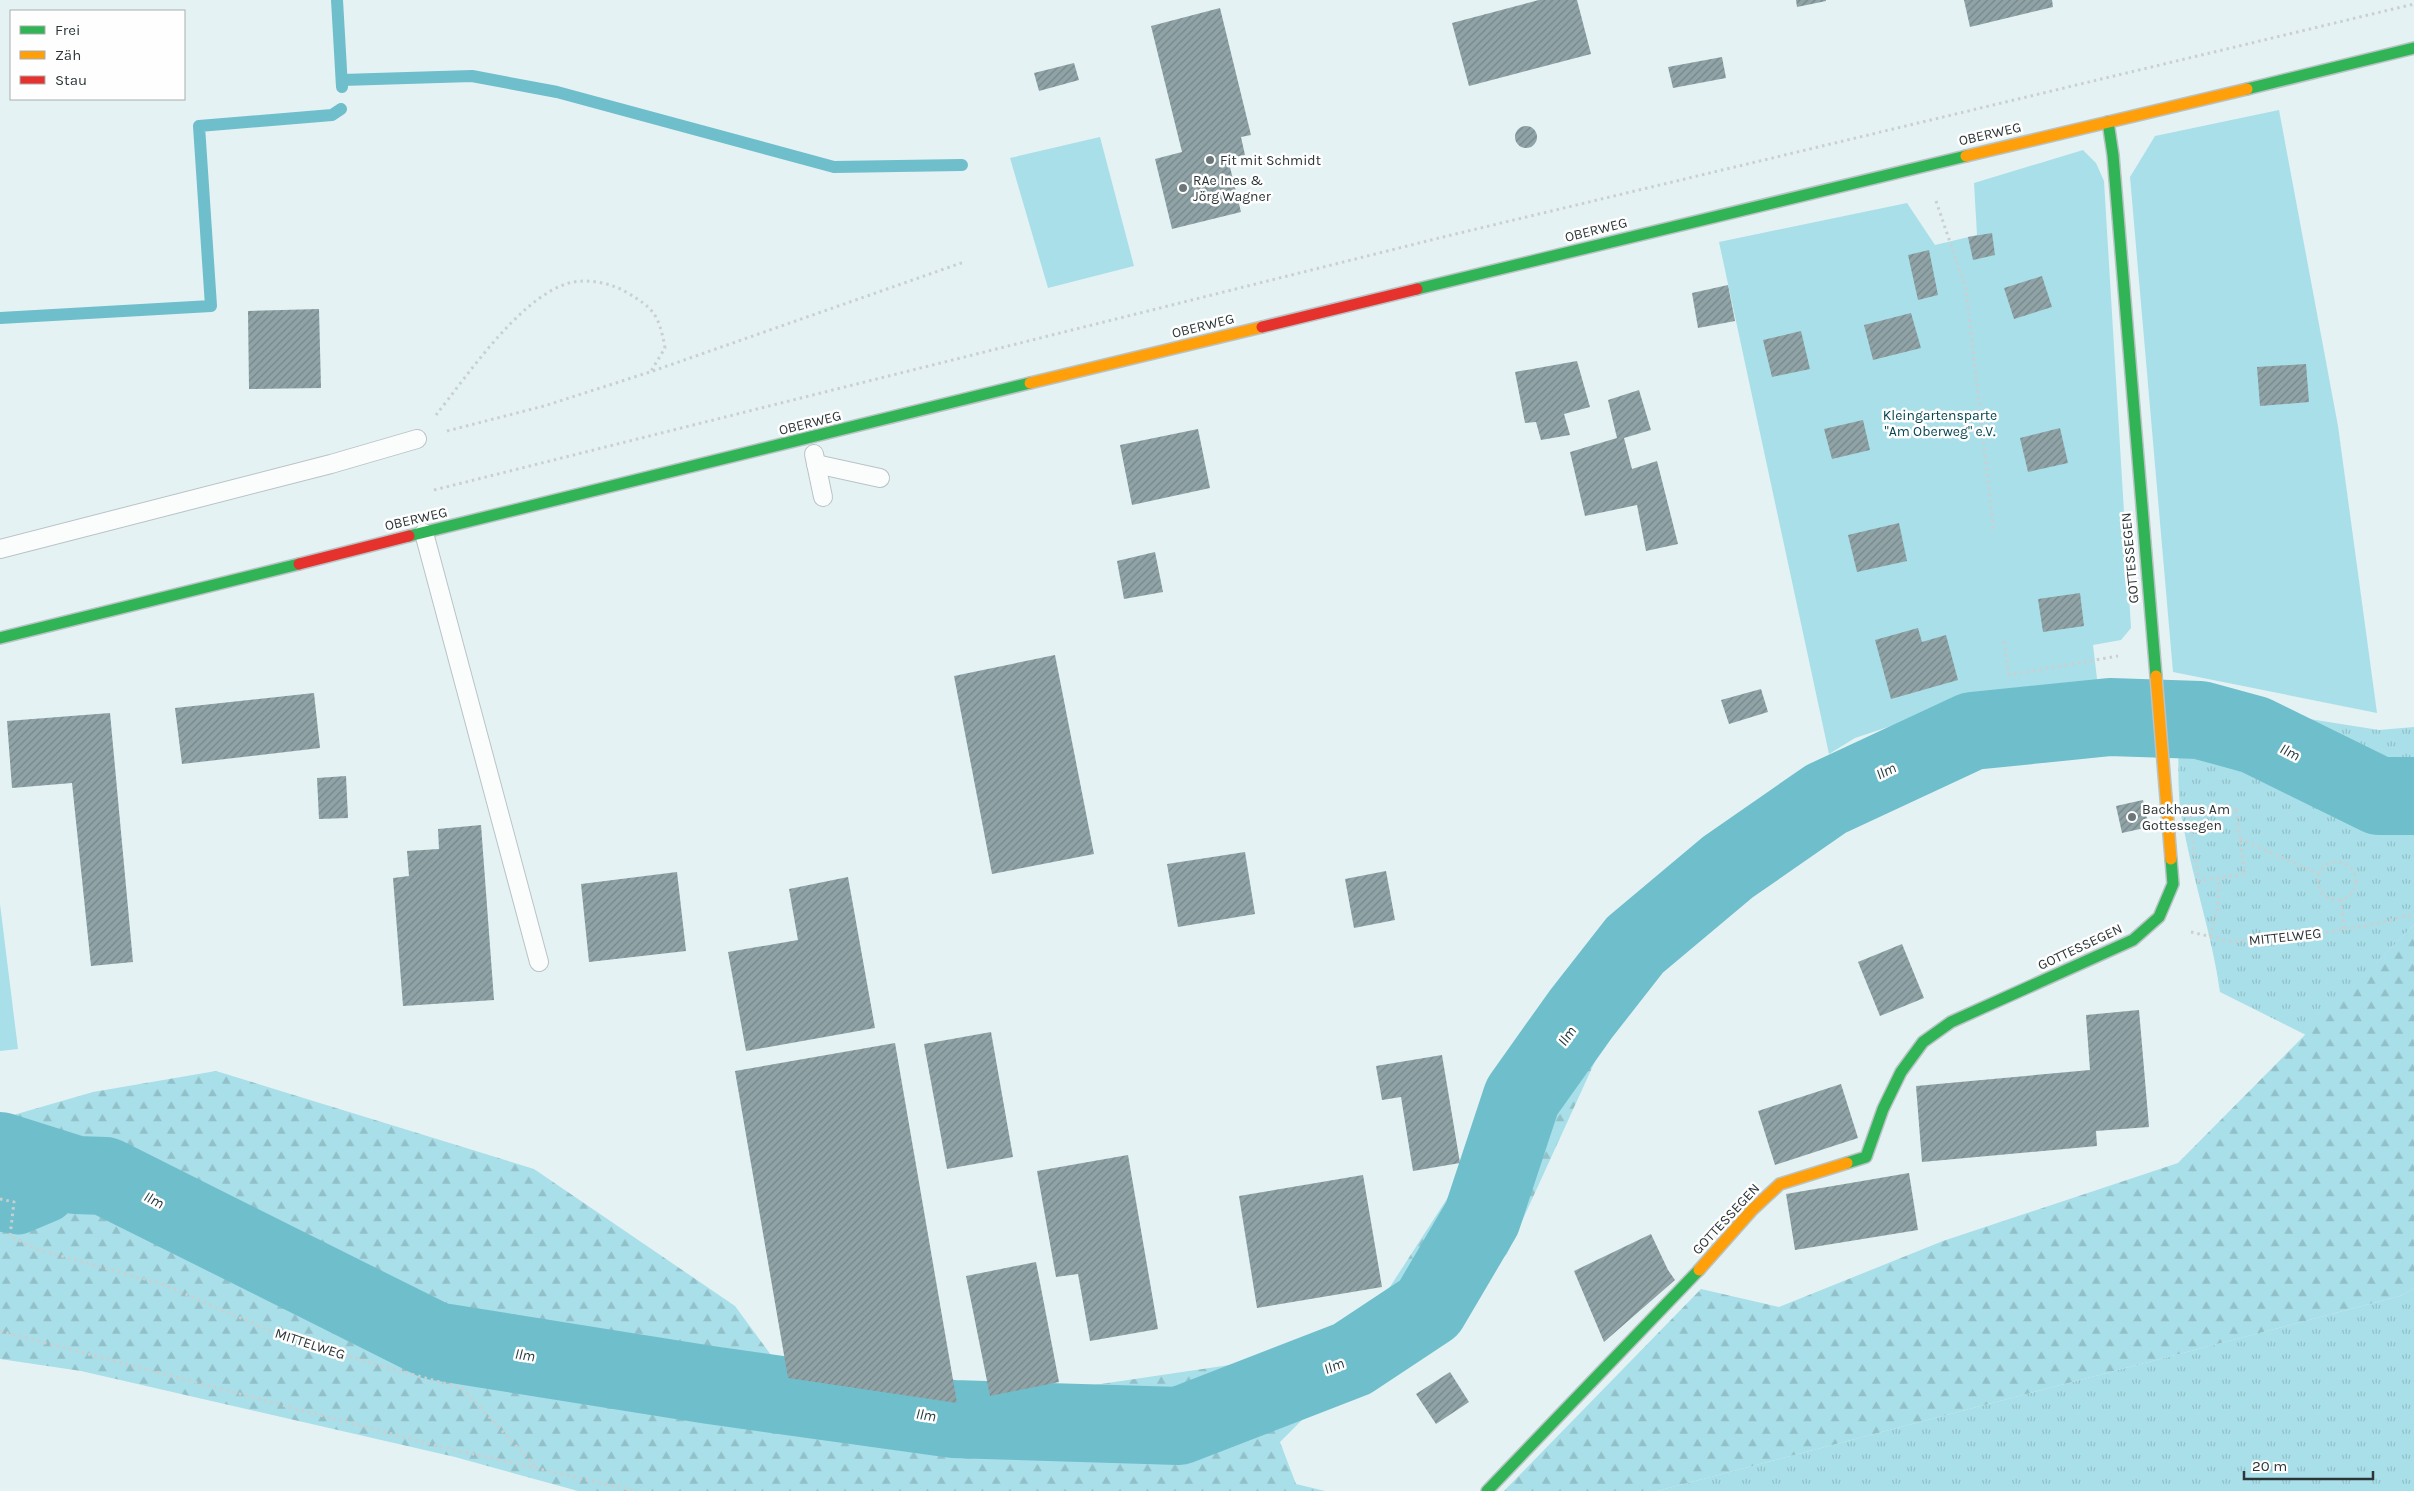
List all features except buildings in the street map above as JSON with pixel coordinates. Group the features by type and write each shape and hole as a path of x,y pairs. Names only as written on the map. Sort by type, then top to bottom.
{"street":[{"name":"OBERWEG","path":"0,638 1923,166 2414,48"},
{"name":"GOTTESSEGEN","path":"1487,1491 1691,1280 1752,1210 1780,1184 1866,1157 1884,1109 1901,1072 1923,1042 1951,1022 2133,940 2159,917 2173,884 2166,774 2152,650 2113,155 2108,122"}],"lane":[{"path":"812,438 823,497"},
{"path":"0,549 331,464 417,439"},
{"path":"816,464 880,478"},
{"path":"424,533 539,962"}],"path":[{"path":"424,492 1443,237 2414,4"},
{"path":"1923,166 1966,289 1994,533"},
{"path":"417,439 544,406 650,372 964,262"},
{"path":"417,439 499,335 540,296 564,284 593,281 622,290 648,305 661,325 665,348 650,372"},
{"path":"2004,641 2009,675 2152,650"},
{"path":"2236,810 2245,874 2219,878 2199,881 2190,817 2236,810"},
{"path":"2240,839 2319,874"},
{"path":"2339,862 2351,869 2354,874 2355,887 2352,893 2341,900 2329,899 2324,896 2318,885 2319,874 2327,865 2339,862"},
{"path":"2210,936 2218,908 2219,878"},
{"path":"2341,900 2344,930"},
{"name":"MITTELWEG","path":"2159,917 2188,931 2233,942 2305,936 2344,930 2414,914"},
{"name":"MITTELWEG","path":"0,1199 14,1202 10,1236 36,1249 162,1284 273,1332 371,1363 462,1388 537,1469"},
{"path":"0,1331 438,1446 636,1491"}],"green space":[{"path":"2279,110 2338,426 2377,713 2173,672 2130,177 2155,136"},
{"path":"1100,137 1134,266 1048,288 1010,158"},
{"name":"Kleingartensparte \"Am Oberweg\" e.V.","path":"2083,150 2096,163 2104,181 2131,628 2121,640 2093,645 2098,687 1996,691 1855,738 1829,754 1719,242 1907,203 1935,245 1977,235 1974,183"},
{"path":"2182,699 2379,730 2414,727 2414,925 2306,1035 2220,992 2180,809 2178,739 2249,766 2191,742"},
{"path":"0,904 18,1049 0,1051"},
{"path":"2414,925 2414,1288 2400,1296 1657,1491 1504,1491 1701,1289 1779,1307 1943,1241 2178,1163"},
{"path":"1608,1033 1507,1254 1373,1385 1314,1408 1280,1442 1296,1484 1325,1491 578,1491 455,1457 81,1371 0,1359 0,1115 10,1116 93,1092 216,1071 534,1169 735,1306 788,1378 957,1403 979,1402 1351,1347 1522,1083"},
{"path":"2414,1288 2414,1491 1657,1491 2400,1296"}],"waterway":[{"path":"337,0 342,87"},
{"path":"342,80 472,76 557,92 834,167 962,165"},
{"path":"0,318 211,306 199,126 332,115 341,109"},
{"name":"Ilm","path":"0,1151 76,1175 105,1176 435,1341 710,1385 953,1419 1179,1426 1352,1359 1429,1308 1482,1218 1522,1097 1581,1014 1635,945 1728,867 1826,799 1972,731 2110,717 2200,720 2255,735 2379,796 2414,796"},
{"path":"0,1209 19,1212 50,1199 76,1175"}],"traffic: fast":[{"path":"2247,89 2414,48"},
{"path":"2108,122 2113,155 2156,676"},
{"path":"1417,289 1966,156"},
{"path":"409,536 1030,383"},
{"path":"0,638 299,564"},
{"path":"1847,1163 1866,1157 1883,1109 1901,1072 1923,1042 1951,1022 2133,940 2159,917 2173,884 2171,859"},
{"path":"1487,1491 1699,1270"}],"traffic: slow":[{"path":"1966,156 2247,89"},
{"path":"1030,383 1262,327"},
{"path":"2156,676 2171,859"},
{"path":"1699,1270 1752,1210 1780,1184 1847,1163"}],"traffic: jam":[{"path":"1262,327 1417,289"},
{"path":"299,564 409,536"}],"place":[{"name":"Fit mit Schmidt","path":"1210,160"},
{"name":"RAe Ines & Jörg Wagner","path":"1183,188"},
{"name":"Backhaus Am Gottessegen","path":"2132,817"}]}
